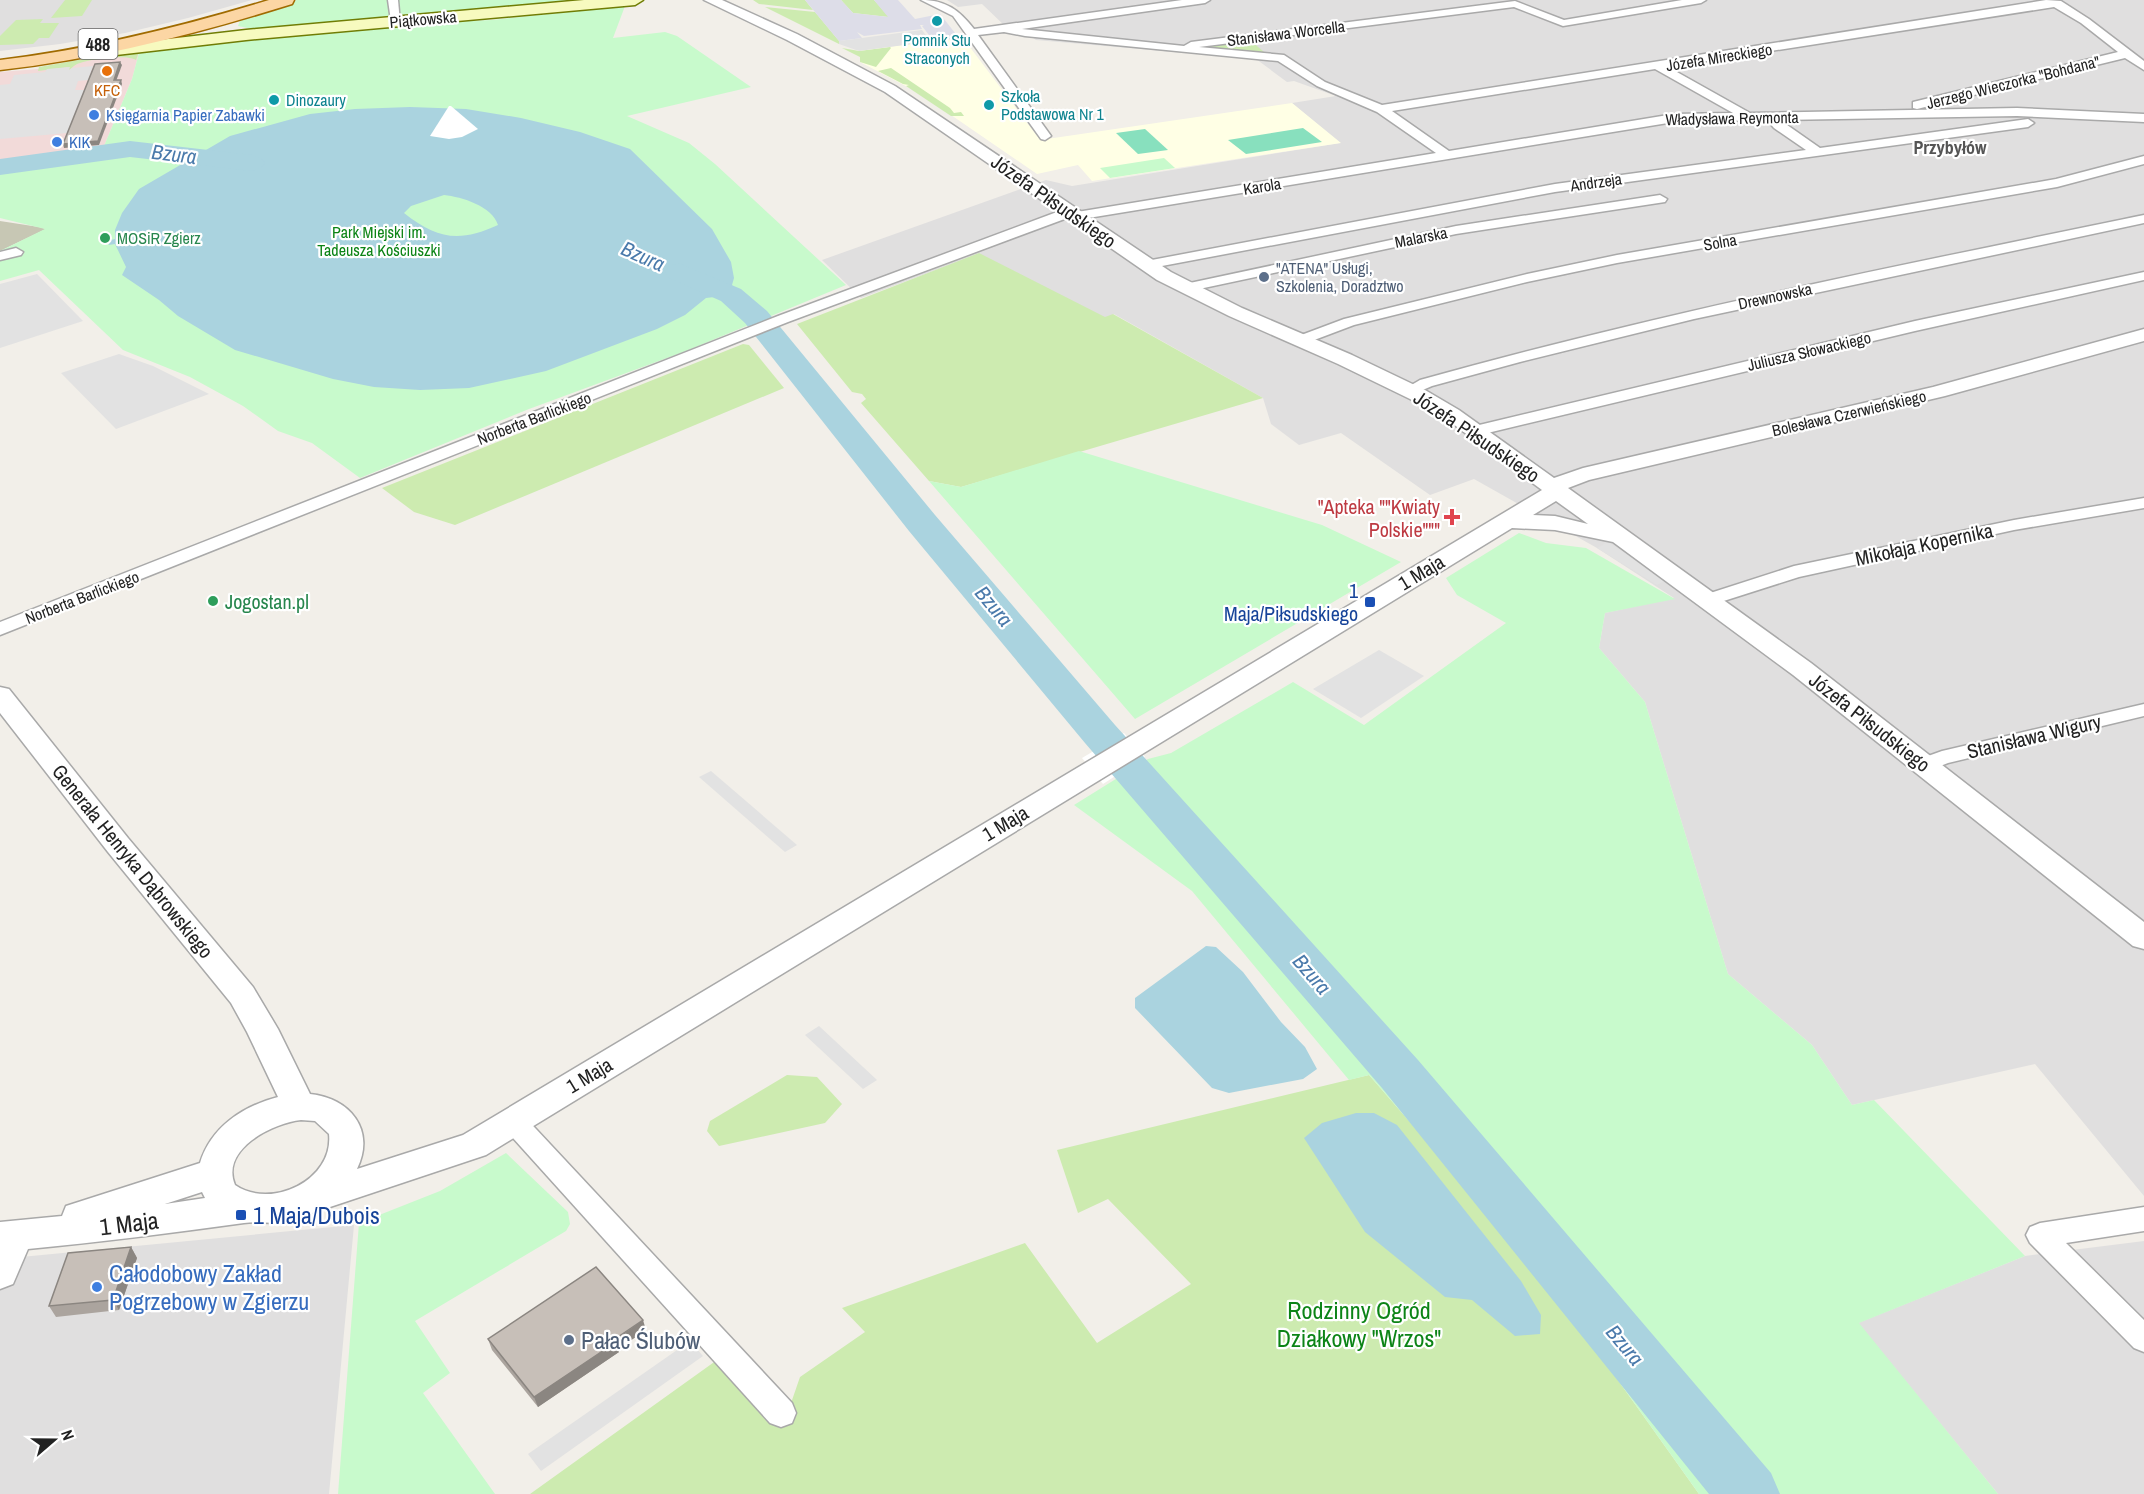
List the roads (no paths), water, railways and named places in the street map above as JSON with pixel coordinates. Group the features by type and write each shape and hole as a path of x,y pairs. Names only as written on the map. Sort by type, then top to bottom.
{"main road":[{"name":"488","path":"0,56 102,44 199,24 270,0"},
{"name":"488","path":"0,65 99,51 286,0"},
{"name":"Piątkowska","path":"99,51 246,35 635,0"},
{"path":"228,33 232,22 247,12"},
{"name":"Piątkowska","path":"199,24 228,33 246,35"}],"street":[{"path":"393,0 396,21"},
{"path":"926,0 934,6 955,12 1045,136"},
{"path":"971,33 1206,0"},
{"name":"Stanisława Worcella","path":"1007,29 1025,33 1187,49 1191,45 1515,4 1563,23 1701,0"},
{"name":"Józefa Piłsudskiego","path":"714,1 890,89 1146,265 1185,288 1411,390 1475,431 1872,722 2144,938"},
{"name":"Józefa Piłsudskiego","path":"736,1 756,20"},
{"path":"2054,2 2085,21 2144,67"},
{"name":"Józefa Mireckiego","path":"1382,109 1659,67 2054,2"},
{"path":"1255,37 1321,84 1382,109 1448,156"},
{"path":"1187,49 1270,58 1280,57"},
{"name":"Jerzego Wieczorka \"Bohdana\"","path":"1903,113 1903,109 2126,54"},
{"path":"1659,67 1745,115"},
{"name":"Władysława Reymonta","path":"1448,156 1659,119 1745,115 2043,112 2144,118"},
{"name":"Andrzeja","path":"1146,265 1555,188 2027,123 2043,118 2043,112"},
{"path":"1770,116 1778,125 1819,153"},
{"name":"Karola","path":"1073,214 1448,156"},
{"name":"Solna","path":"1301,340 1349,322 1617,259 2057,183 2144,160"},
{"name":"Malarska","path":"1185,288 1456,230 1660,199"},
{"name":"Norberta Barlickiego","path":"0,629 777,322 1073,214"},
{"name":"Drewnowska","path":"1411,390 1426,383 1522,355 1676,317 2144,219"},
{"path":"0,256 16,252"},
{"name":"Juliusza Słowackiego","path":"1475,431 1915,326 2144,276"},
{"name":"Bolesława Czerwieńskiego","path":"1555,489 1563,482 1583,475 1938,392 2144,335"},
{"name":"1 Maja","path":"306,1198 474,1145 1547,497 1555,489"},
{"name":"Mikołaja Kopernika","path":"1708,600 1794,572 2014,525 2144,503"},
{"path":"1504,521 1555,524 1623,540"},
{"name":"Generała Henryka Dąbrowskiego","path":"0,695 118,845 242,995 262,1029 286,1109"},
{"name":"Stanisława Wigury","path":"1925,765 1942,758 2144,710"},
{"path":"286,1109 324,1110 340,1121 348,1138 345,1160 336,1174 323,1187 306,1198 273,1209 243,1208 227,1200 218,1188 215,1173 219,1158 239,1131 286,1109"},
{"path":"513,1121 781,1413"},
{"name":"1 Maja","path":"345,1160 452,1152"},
{"name":"1 Maja","path":"8,1236 122,1204 215,1173"},
{"name":"1 Maja","path":"8,1236 243,1208"},
{"path":"2144,1219 2040,1235 2144,1339"},
{"path":"0,1273 8,1236"}],"water":[{"path":"410,107 466,109 521,118 580,132 630,149 712,229 731,262 734,278 732,285 735,291 731,295 706,298 685,315 657,329 546,371 469,388 420,390 374,387 333,379 235,350 178,316 122,275 126,267 115,244 109,245 107,241 115,239 115,230 122,213 139,189 230,136 310,114 355,109","holes":["444,195 467,200 483,208 495,218 498,225 472,234 449,236 427,228 404,213 411,206"]},
{"path":"1206,946 1216,947 1243,972 1281,1022 1305,1047 1317,1069 1303,1079 1229,1093 1212,1088 1135,1008 1135,998"},
{"path":"1356,1113 1374,1113 1397,1125 1521,1281 1541,1315 1540,1334 1515,1336 1472,1300 1445,1297 1365,1232 1304,1138 1322,1123"}],"waterway":[{"name":"Bzura","path":"0,167 130,149 252,163"},
{"name":"Bzura","path":"679,272 731,295 756,317 922,523 1100,734 1400,1074 1749,1494"}],"place":[{"name":"Pomnik Stu Straconych","path":"937,21"},
{"name":"KFC","path":"107,71"},
{"name":"Dinozaury","path":"274,100"},
{"name":"Szkoła Podstawowa Nr 1","path":"989,105"},
{"name":"Księgarnia Papier Zabawki","path":"94,115"},
{"name":"KIK","path":"57,142"},
{"name":"MOSiR Zgierz","path":"105,238"},
{"name":"\"ATENA\" Usługi, Szkolenia, Doradztwo","path":"1264,277"},
{"name":"\"Apteka \"\"Kwiaty Polskie\"\"\"","path":"1452,517"},
{"name":"Jogostan.pl","path":"213,601"},
{"name":"1 Maja/Piłsudskiego","path":"1370,602"},
{"name":"1 Maja/Dubois","path":"241,1215"},
{"name":"Całodobowy Zakład Pogrzebowy w Zgierzu","path":"97,1287"},
{"name":"Pałac Ślubów","path":"569,1340"}],"district":[{"name":"Przybyłów","path":"1950,147"}],"park label":[{"name":"Park Miejski im. Tadeusza Kościuszki","path":"379,241"},
{"name":"Rodzinny Ogród Działkowy \"Wrzos\"","path":"1359,1324"}]}
